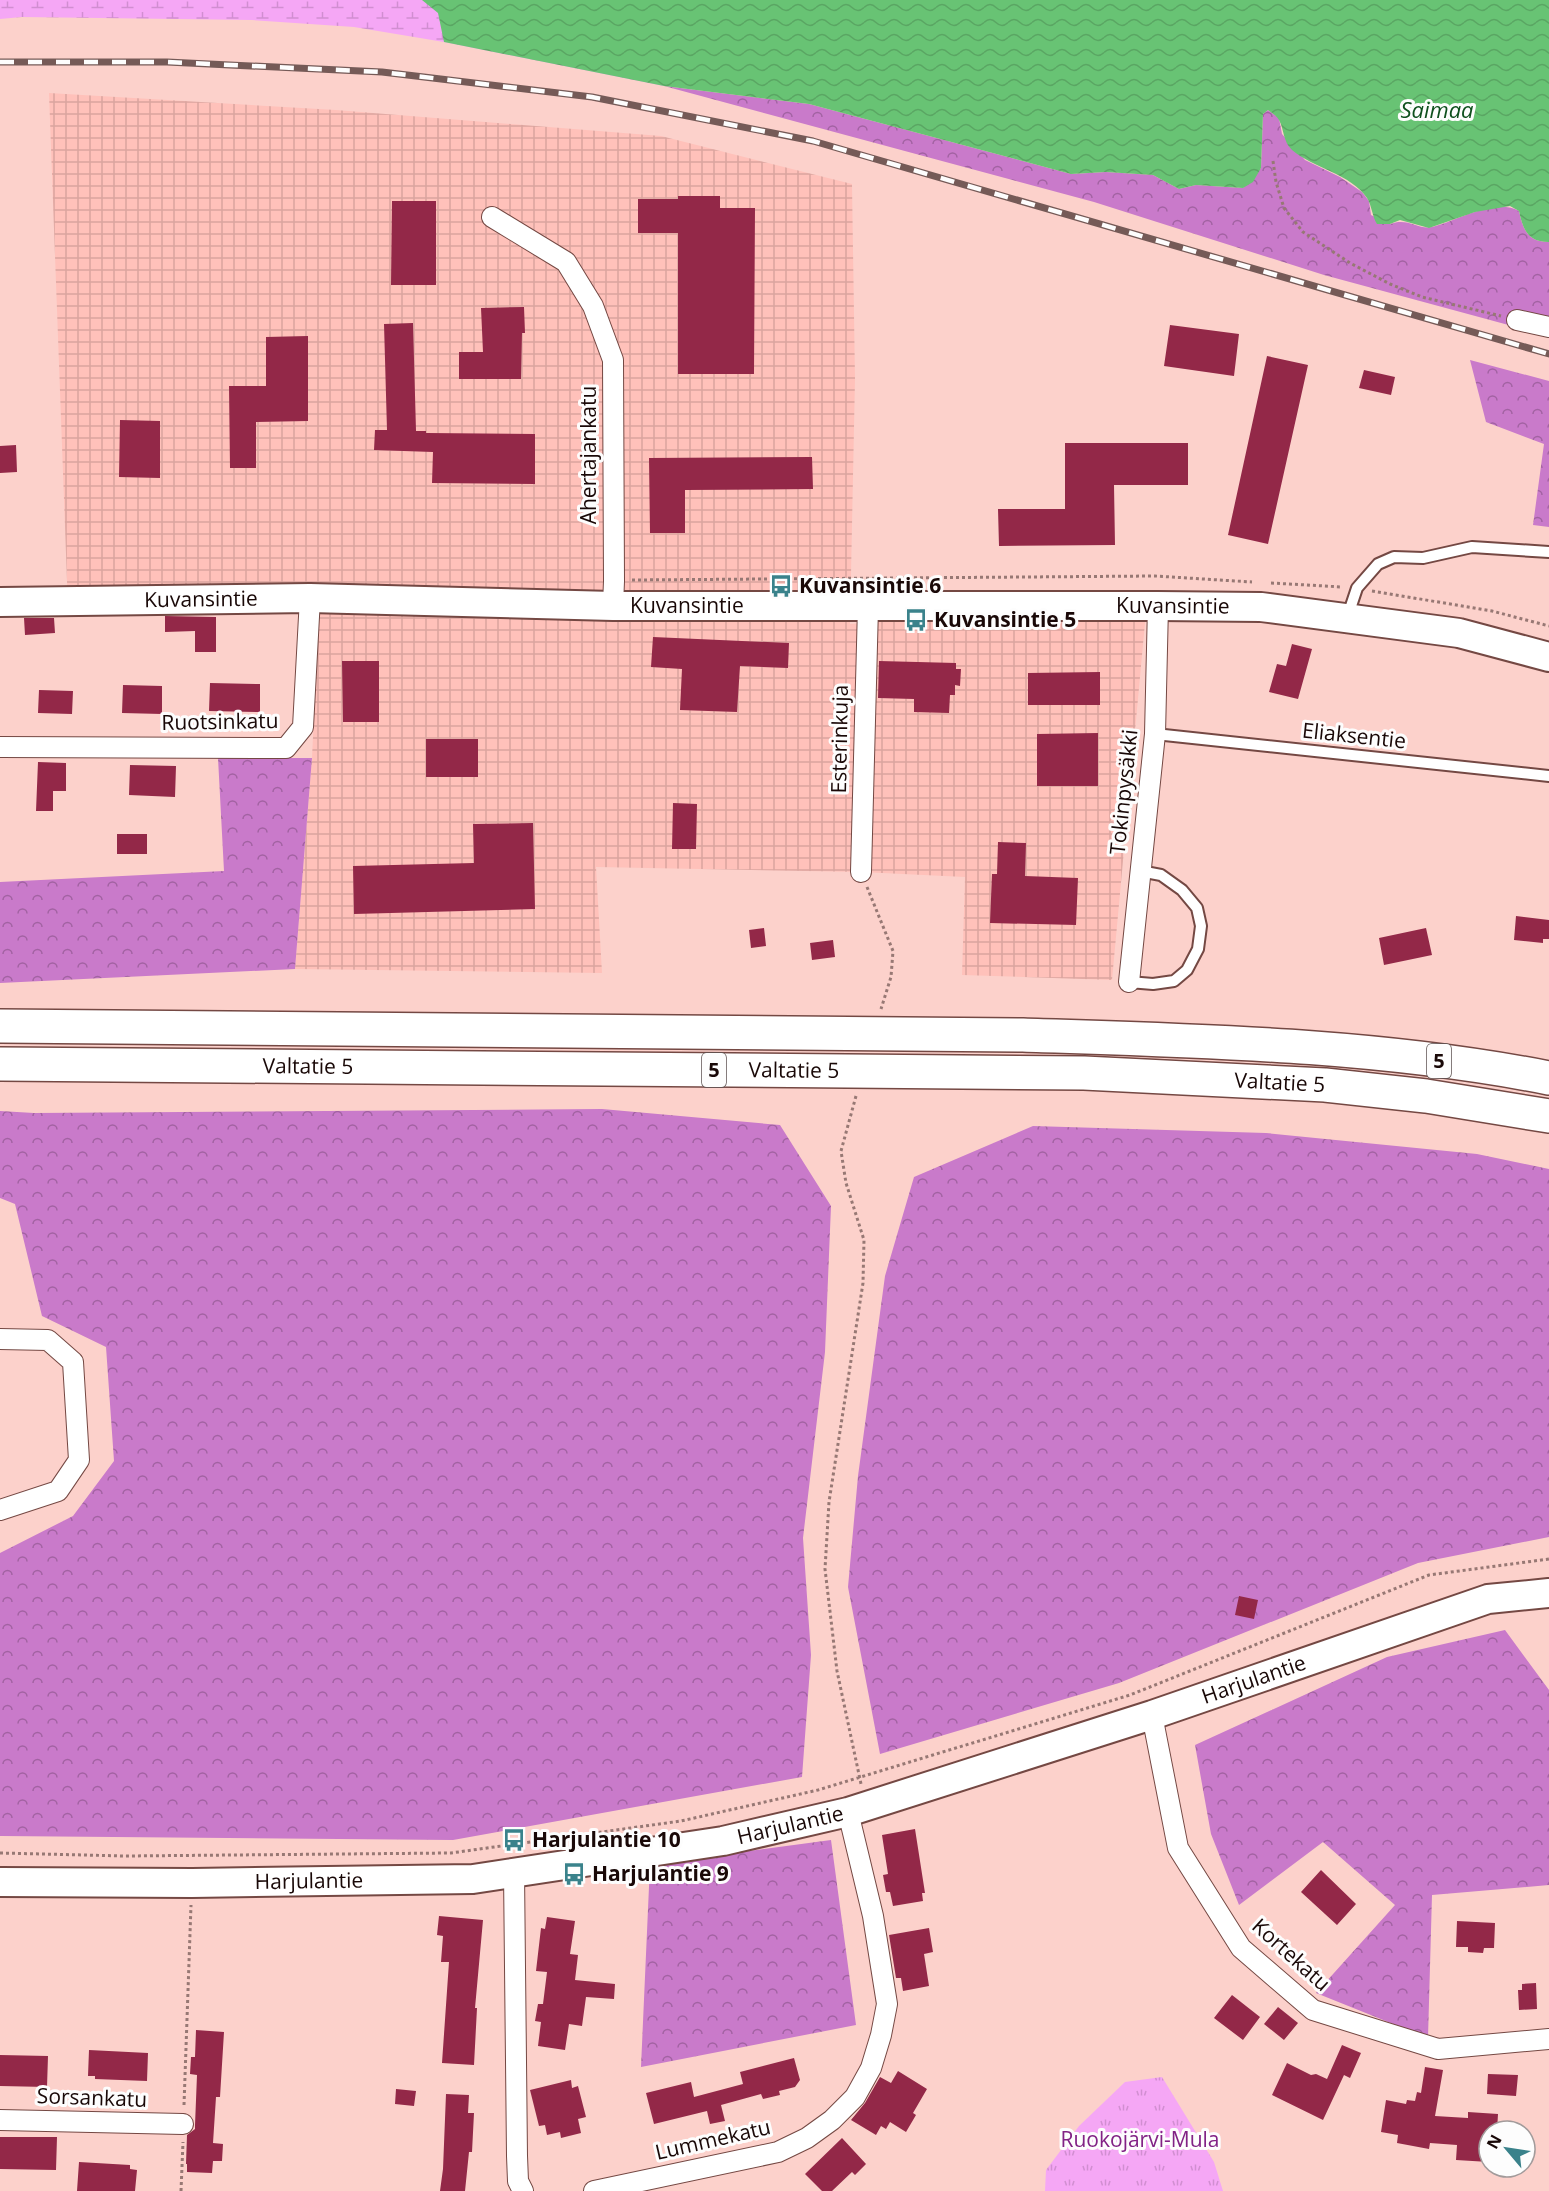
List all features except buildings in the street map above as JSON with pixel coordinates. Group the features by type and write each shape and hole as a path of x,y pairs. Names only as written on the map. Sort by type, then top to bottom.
{"highway":[{"name":"Valtatie 5","path":"0,1026 1023,1035 1171,1040 1328,1050 1422,1059 1549,1078"},
{"name":"Valtatie 5","path":"0,1064 1083,1073 1325,1085 1426,1095 1549,1116"}],"street":[{"name":"Ahertajankatu","path":"492,217 566,262 594,306 613,360 613,606"},
{"path":"1517,320 1549,327"},
{"name":"Kuvansintie","path":"0,602 310,598 613,606 1261,608 1459,633 1549,657"},
{"name":"Ruotsinkatu","path":"0,747 286,748 303,727 310,598"},
{"name":"Esterinkuja","path":"861,872 868,606"},
{"name":"Tokinpysäkki","path":"1129,981 1155,734 1158,606"},
{"path":"0,1340 48,1340 73,1362 79,1460 58,1491 0,1510"},
{"name":"Harjulantie","path":"0,1882 192,1883 473,1879 723,1842 857,1808 1152,1716 1488,1599 1549,1593"},
{"name":"Kortekatu","path":"1152,1716 1178,1848 1241,1948 1313,2010 1438,2049 1549,2039"},
{"name":"Lummekatu","path":"594,2191 778,2152 807,2138 832,2120 855,2097 871,2068 881,2036 887,2004 857,1808"},
{"path":"514,1872 517,2156 518,2181 523,2191"},
{"name":"Sorsankatu","path":"0,2120 183,2124"}],"lane":[{"path":"1347,619 1357,588 1378,564 1394,557 1423,558 1472,547 1549,552"},
{"name":"Eliaksentie","path":"1155,734 1549,776"},
{"path":"1129,981 1153,984 1174,981 1187,970 1198,949 1201,926 1197,909 1182,890 1161,875 1140,871"}],"path":[{"path":"1273,161 1276,182 1284,208 1303,232 1350,263 1390,284 1422,297 1517,320"},
{"path":"861,872 893,951 891,977 878,1019"},
{"path":"857,1808 858,1776 837,1671 825,1569 830,1502 863,1283 864,1240 846,1183 841,1151 859,1086"},
{"path":"0,1853 125,1856 451,1853 681,1821 818,1790 1130,1695 1429,1575 1549,1559"},
{"path":"181,2191 192,1883 191,1855"}],"shaded area":[{"path":"49,93 336,110 661,136 852,184 855,379 850,624 984,614 1146,612 1112,980 962,975 965,877 861,872 596,867 602,973 295,969 312,758 319,606 68,608"}],"green space":[{"path":"0,0 618,0 664,86 444,42 354,27 252,20 22,17 0,19"},
{"path":"664,86 809,104 1071,174 1106,172 1153,175 1179,189 1196,185 1243,188 1261,168 1263,114 1268,110 1279,118 1282,134 1305,160 1340,177 1362,192 1369,201 1371,215 1390,224 1402,222 1432,227 1488,208 1509,207 1519,211 1522,224 1528,234 1536,240 1549,242 1549,336 1324,275 1094,202"},
{"path":"1470,360 1549,381 1549,527 1533,525 1544,444 1486,422"},
{"path":"218,758 312,758 295,969 0,983 0,882 224,871"},
{"path":"602,1109 780,1125 831,1206 825,1352 803,1538 811,1655 802,1777 453,1840 0,1836 0,1553 73,1516 114,1461 106,1347 42,1316 15,1204 0,1198 0,1111 34,1113"},
{"path":"1033,1126 1266,1133 1477,1154 1549,1169 1549,1537 1418,1563 1119,1683 880,1754 848,1587 858,1476 885,1276 914,1177"},
{"path":"1505,1630 1549,1690 1549,1885 1432,1895 1428,2038 1316,1993 1395,1905 1323,1842 1239,1905 1211,1834 1195,1745 1387,1657"},
{"path":"831,1840 856,2025 641,2067 650,1864"},
{"name":"Ruokojärvi-Mula","path":"1162,2077 1214,2162 1223,2191 1045,2191 1046,2170 1079,2126 1125,2082"}],"water":[{"name":"Saimaa","path":"422,0 1549,0 1549,242 1531,237 1522,224 1519,211 1510,206 1475,212 1429,228 1400,220 1390,224 1377,224 1369,201 1360,190 1342,177 1310,162 1292,150 1287,143 1279,120 1268,110 1263,114 1261,168 1253,182 1243,188 1196,185 1179,189 1153,175 1106,172 1071,174 809,104 664,86 444,42 438,13"}],"railway":[{"path":"0,62 167,62 382,72 592,97 813,141 1549,354"}],"place":[{"name":"Kuvansintie 6","path":"781,586"},
{"name":"Kuvansintie 5","path":"916,620"},
{"name":"Harjulantie 10","path":"514,1840"},
{"name":"Harjulantie 9","path":"574,1874"}]}
